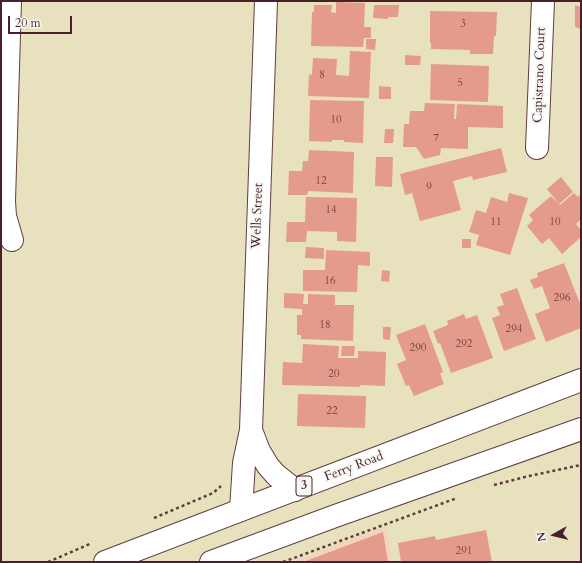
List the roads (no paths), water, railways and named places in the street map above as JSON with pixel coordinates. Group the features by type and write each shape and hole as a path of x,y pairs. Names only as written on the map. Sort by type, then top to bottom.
{"street":[{"path":"10,1 4,201 5,216 12,240"},
{"name":"Wells Street","path":"240,510 244,463 251,430 266,1"},
{"name":"Capistrano Court","path":"537,148 543,1"},
{"name":"Ferry Road","path":"105,562 581,380"},
{"path":"211,562 360,507 581,429"},
{"name":"Wells Street","path":"251,430 258,451 268,466 276,475 295,490"}]}
